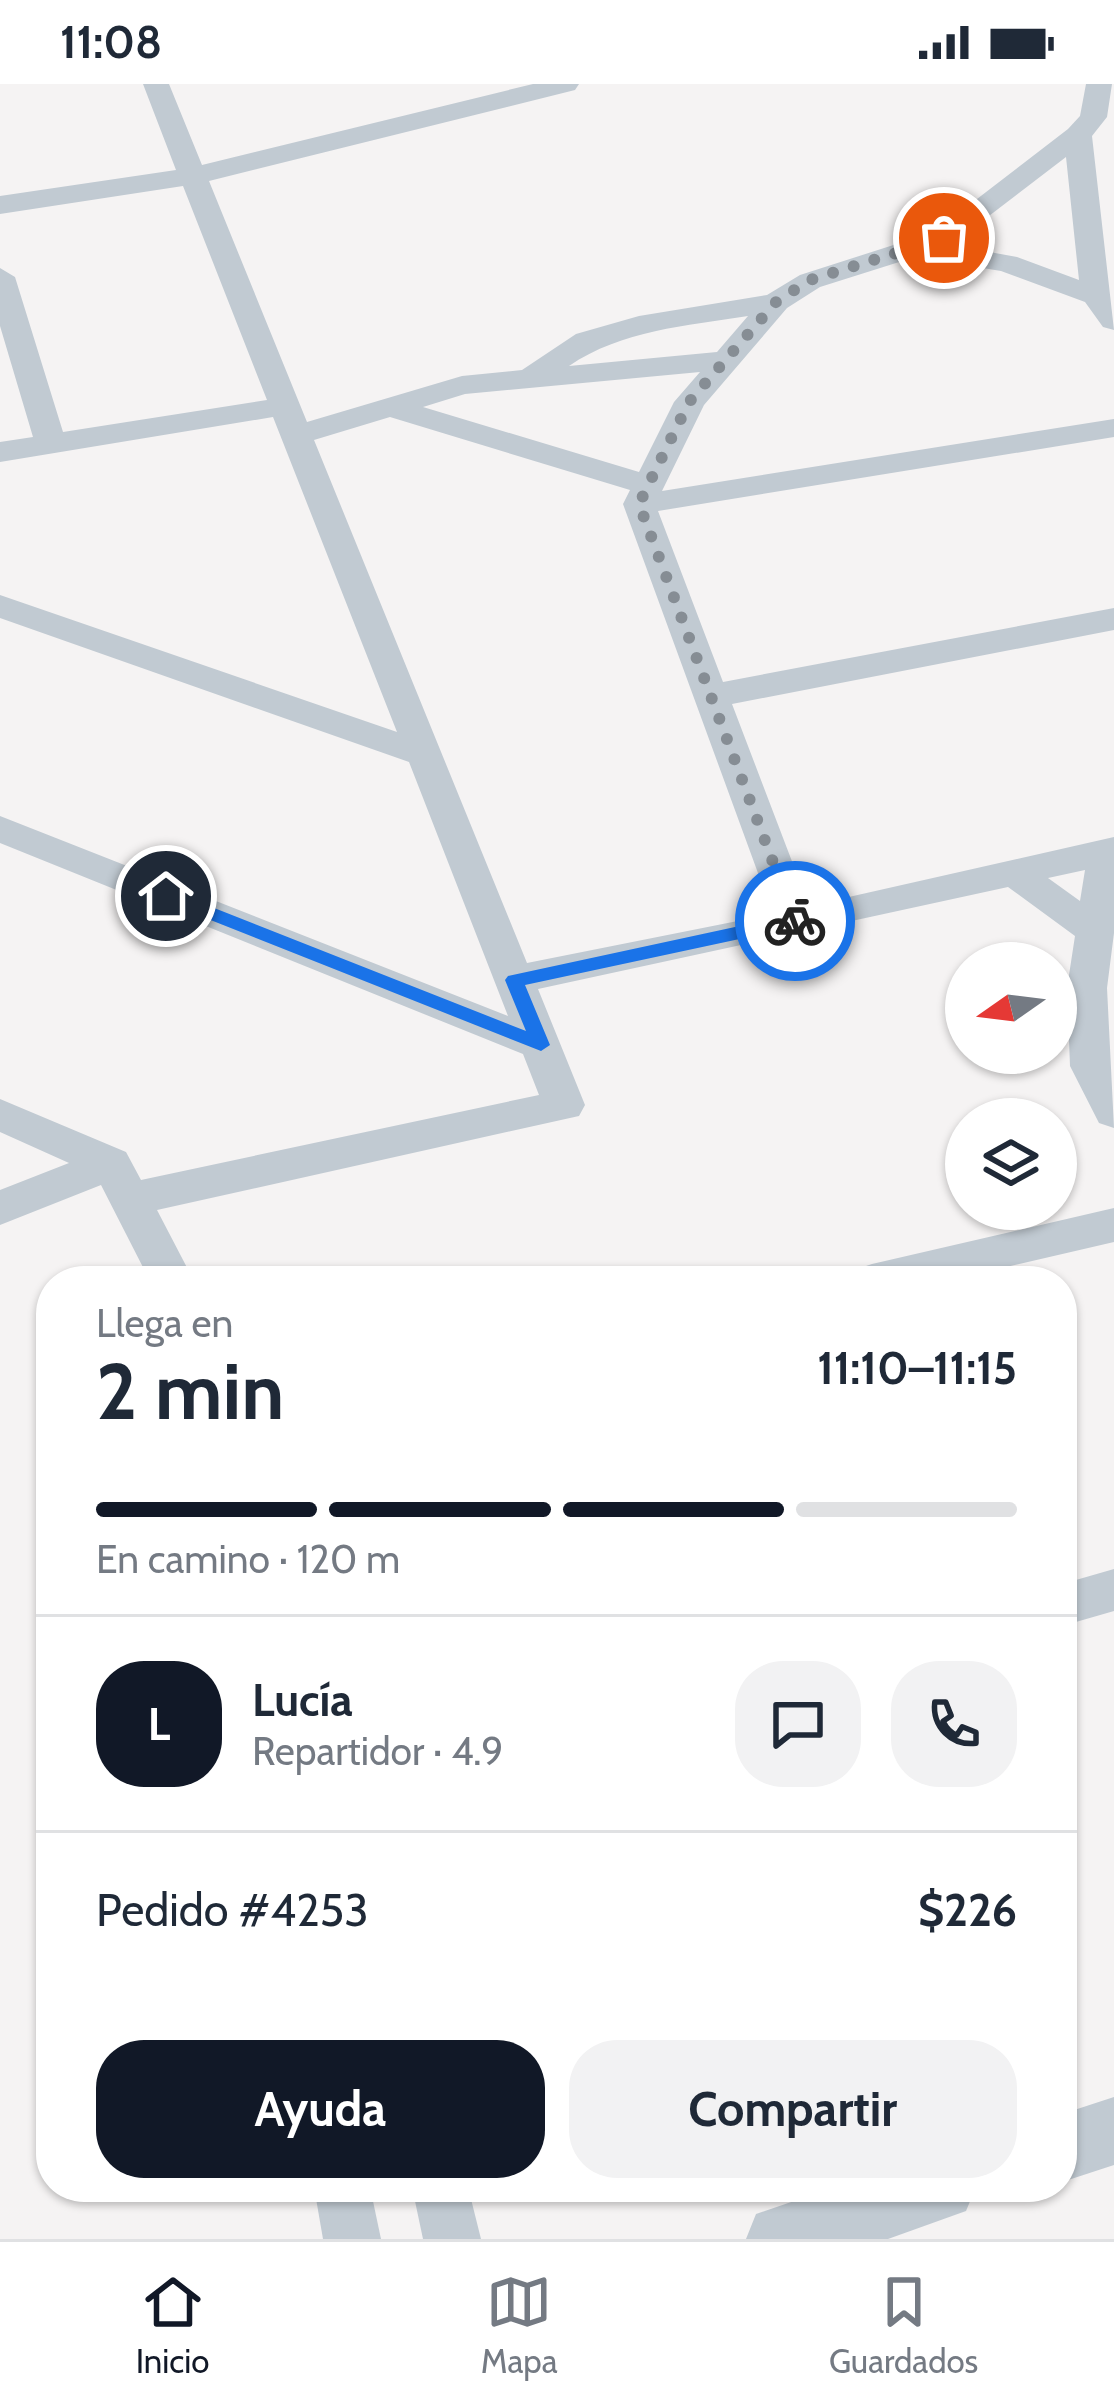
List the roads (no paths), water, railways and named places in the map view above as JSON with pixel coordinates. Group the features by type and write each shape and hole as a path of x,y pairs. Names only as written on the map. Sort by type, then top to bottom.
{"street":[{"path":"0,1208 120,1181 564,1105 156,84"},
{"path":"0,205 193,176 566,84"},
{"path":"1095,296 1099,84"},
{"path":"796,923 644,494 689,402 776,302 810,280 944,238 1095,127"},
{"path":"914,248 1007,262 1095,296 1114,321"},
{"path":"0,277 51,444"},
{"path":"527,379 587,340 639,325 776,302"},
{"path":"0,452 291,421 390,406 462,385 725,360"},
{"path":"390,406 644,494 1114,428"},
{"path":"0,606 424,754"},
{"path":"712,696 1114,619"},
{"path":"0,829 541,1045"},
{"path":"514,980 796,923 1110,851 1087,988 1090,1066 1114,1112"},
{"path":"1014,873 1095,931"},
{"path":"0,1115 120,1181 164,1266"},
{"path":"937,1266 1114,1225"},
{"path":"1077,1601 1114,1590"},
{"path":"1077,2143 1114,2131"},
{"path":"345,2202 352,2239"},
{"path":"443,2202 452,2239"},
{"path":"781,2239 896,2202"}]}
